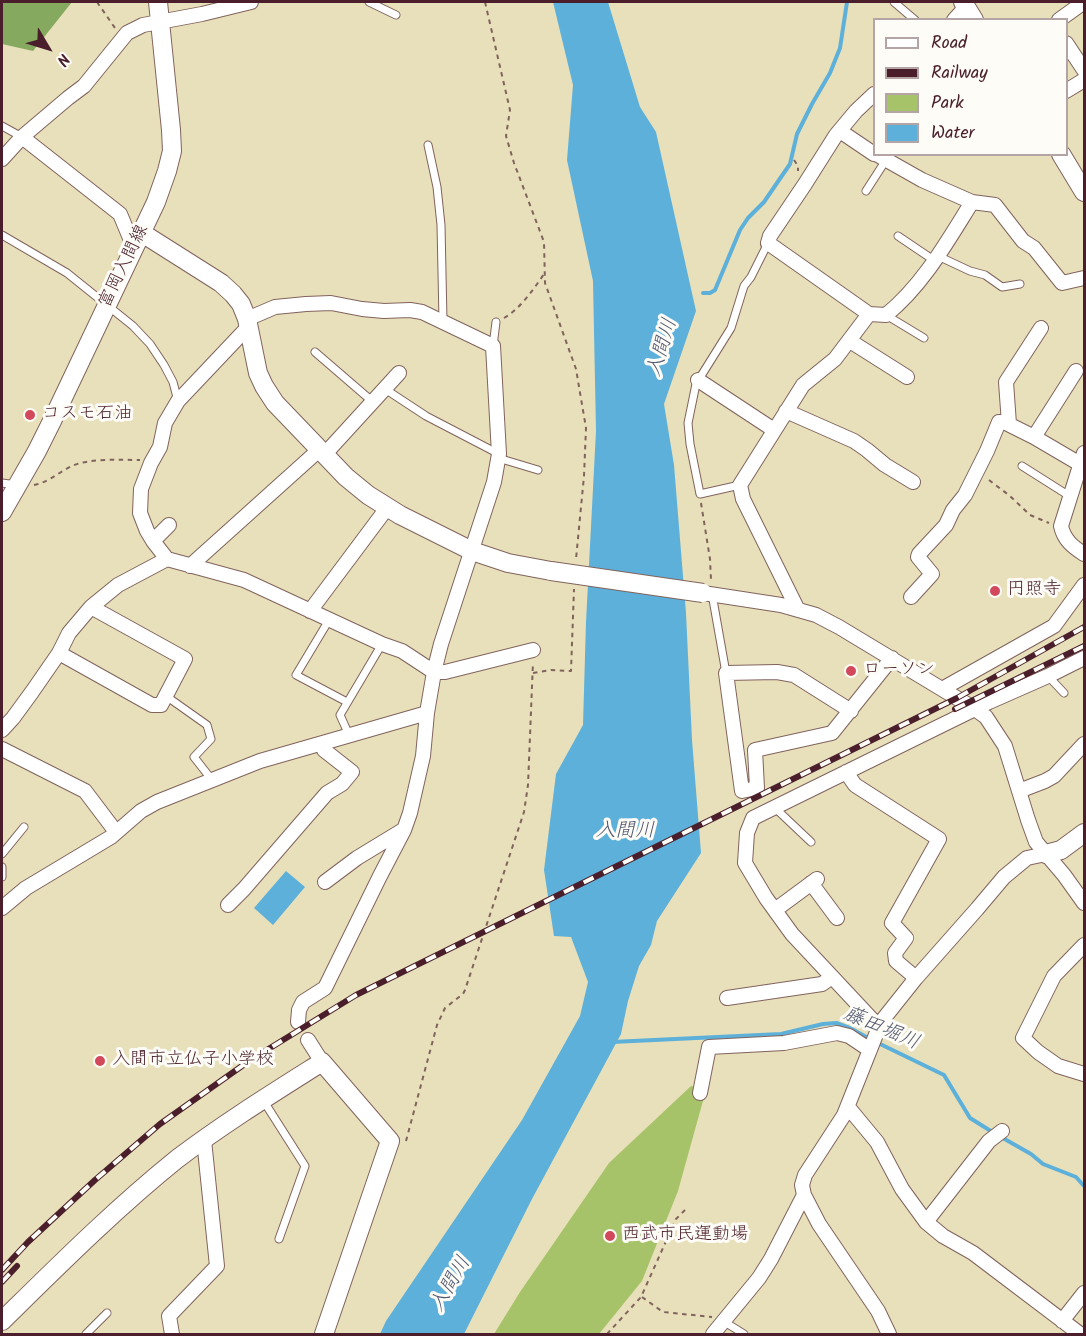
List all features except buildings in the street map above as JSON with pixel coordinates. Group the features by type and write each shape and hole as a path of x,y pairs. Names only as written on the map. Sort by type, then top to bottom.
{"street":[{"name":"富岡入間線","path":"2,512 10,484 52,421 139,239 167,171 172,151 171,130 145,25 158,2"},
{"path":"2,159 22,137 84,86 127,33 145,25 248,2"},
{"path":"1062,18 1084,2"},
{"path":"1068,46 1084,70"},
{"path":"1068,90 1084,80"},
{"path":"873,95 840,131 770,236 768,243 869,314 886,315 903,300 936,259 972,202"},
{"path":"840,131 873,152"},
{"path":"22,137 120,214 130,238 139,239 221,283 233,294 241,304 248,322 258,373 275,403 346,477 387,508 472,551 508,563 797,608 839,627 975,709 986,717 1005,746 1036,843 1084,903"},
{"path":"879,156 922,180 972,202 995,206 1023,241 1034,248 1062,283 1084,278"},
{"path":"1062,156 1084,192"},
{"path":"298,1022 300,1006 303,1002 324,988 404,830 410,813 423,756 434,672 494,482 499,456 493,346 422,312 410,310 384,312 331,303 306,304 275,307 248,322 178,401 165,423 160,447 141,489 140,513 147,531 167,560 244,580 382,644 402,651 434,672 445,672 533,650"},
{"path":"797,608 743,499 740,484 803,385 835,359 869,314"},
{"path":"1009,424 1006,382 1041,328"},
{"path":"850,340 907,377"},
{"path":"1035,436 1076,371"},
{"path":"190,566 321,452 373,402 399,373"},
{"path":"698,380 774,430"},
{"path":"786,411 854,441 885,465 913,482"},
{"path":"911,597 932,574 918,557 919,554 946,525 953,510 965,495 999,422 1009,424 1082,459 1061,526 1072,546 1084,554"},
{"path":"310,611 387,508"},
{"path":"153,541 169,525"},
{"path":"2,730 59,653 69,633 91,607 118,585 167,560"},
{"path":"942,689 1054,626 1084,585"},
{"path":"59,653 152,705 161,705 185,659 91,607"},
{"path":"760,814 755,750 832,733 892,658"},
{"path":"874,1039 832,977 792,934 745,863 747,833 753,818 1084,658"},
{"path":"757,788 742,791 726,672 777,672 794,675 851,711"},
{"path":"2,908 26,888 92,849 141,811 157,802 260,762 427,713"},
{"path":"228,905 327,793 342,784 352,772 324,750 323,743"},
{"path":"1019,791 1054,776 1084,744"},
{"path":"2,749 85,791 116,832"},
{"path":"846,772 855,785 939,839 892,924 906,938 895,953 896,961 916,978"},
{"path":"325,882 357,858 404,830"},
{"path":"889,1335 878,1311 819,1224 804,1195 802,1185 805,1175 844,1116 874,1039 916,978 1004,877 1027,858 1061,850 1084,833"},
{"path":"775,910 814,881 837,918"},
{"path":"1084,945 1054,976 1023,1038 1058,1066 1084,1074"},
{"path":"727,998 822,984 832,977"},
{"path":"700,1093 709,1047 777,1044 837,1033 874,1039"},
{"path":"308,1040 322,1062 390,1141 324,1335"},
{"path":"2,1321 95,1230 176,1160 322,1062"},
{"path":"848,1107 877,1142 902,1189 926,1222 943,1236 973,1253 1080,1335"},
{"path":"926,1222 989,1141 1002,1131"},
{"path":"172,1335 169,1316 217,1266 204,1140"},
{"path":"713,1335 759,1278 804,1195"},
{"path":"1062,1321 1084,1293"}],"lane":[{"path":"369,2 396,15"},
{"path":"894,2 913,18"},
{"path":"2,126 22,137"},
{"path":"428,145 437,187 441,225 442,321"},
{"path":"866,191 879,156"},
{"path":"2,235 67,273 133,326 150,345 173,382 178,401"},
{"path":"897,236 936,259 985,275 1002,287 1020,284"},
{"path":"740,484 700,494 688,423 698,380 731,328 744,286 768,243"},
{"path":"886,315 924,338"},
{"path":"493,346 496,321"},
{"path":"315,352 373,402"},
{"path":"385,389 426,416 499,456 538,470"},
{"path":"1022,466 1071,496"},
{"path":"708,594 726,672"},
{"path":"329,620 296,675 347,702"},
{"path":"349,735 340,715 382,644"},
{"path":"1048,676 1064,693"},
{"path":"166,696 207,725 212,739 194,757 212,780"},
{"path":"774,807 811,842"},
{"path":"2,854 24,826"},
{"path":"2,867 2,877"},
{"path":"263,1100 305,1166 279,1239"},
{"path":"86,1335 107,1313"},
{"path":"723,1321 744,1335"}],"path":[{"path":"97,2 122,38"},
{"path":"485,2 510,110 506,136 514,164 544,242 545,283 576,369 586,428 575,568"},
{"path":"496,321 516,310 544,274"},
{"path":"10,484 35,485 46,482 78,464 102,460 140,459 151,463"},
{"path":"977,471 1010,496 1030,515 1062,529"},
{"path":"700,494 710,559 708,594"},
{"path":"533,673 571,670 575,579"},
{"path":"390,1141 404,1146 437,1025 445,1008 465,990 524,812 528,785 533,650"},
{"path":"607,1335 641,1297 676,1219 686,1209"},
{"path":"641,1297 663,1312 709,1316 723,1321"}],"green space":[{"path":"2,2 72,2 33,51 2,44"},
{"name":"西武市民運動場","path":"691,1086 706,1090 678,1191 642,1281 599,1334 494,1334 520,1292 609,1163"}],"water":[{"name":"入間川","path":"553,2 608,2 640,107 656,132 696,311 664,404 674,465 701,853 657,921 651,945 639,966 621,1034 532,1199 464,1334 380,1334 386,1321 522,1120 580,1016 588,982 571,937 554,936 544,870 556,774 583,725 596,431 593,281 567,160 573,85"},
{"path":"286,871 305,887 273,925 254,908"}],"waterway":[{"path":"703,293 715,290 740,230 764,202 790,164 797,134 830,73 840,48 847,2"},
{"name":"藤田堀川","path":"612,1042 781,1034 837,1023 870,1039"},
{"name":"藤田堀川","path":"876,1042 944,1075 970,1118 994,1133"},
{"name":"藤田堀川","path":"1001,1137 1031,1154 1043,1164 1076,1177 1084,1186"}],"railway":[{"path":"2,1270 28,1242 95,1180 160,1124 249,1061 356,995 957,698 1084,627"},
{"path":"955,709 1084,646"},
{"path":"2,1282 17,1266"}],"place":[{"name":"コスモ石油","path":"30,415"},
{"name":"円照寺","path":"995,591"},
{"name":"ローソン","path":"851,671"},
{"name":"入間市立仏子小学校","path":"100,1061"},
{"name":"西武市民運動場","path":"610,1236"}]}
